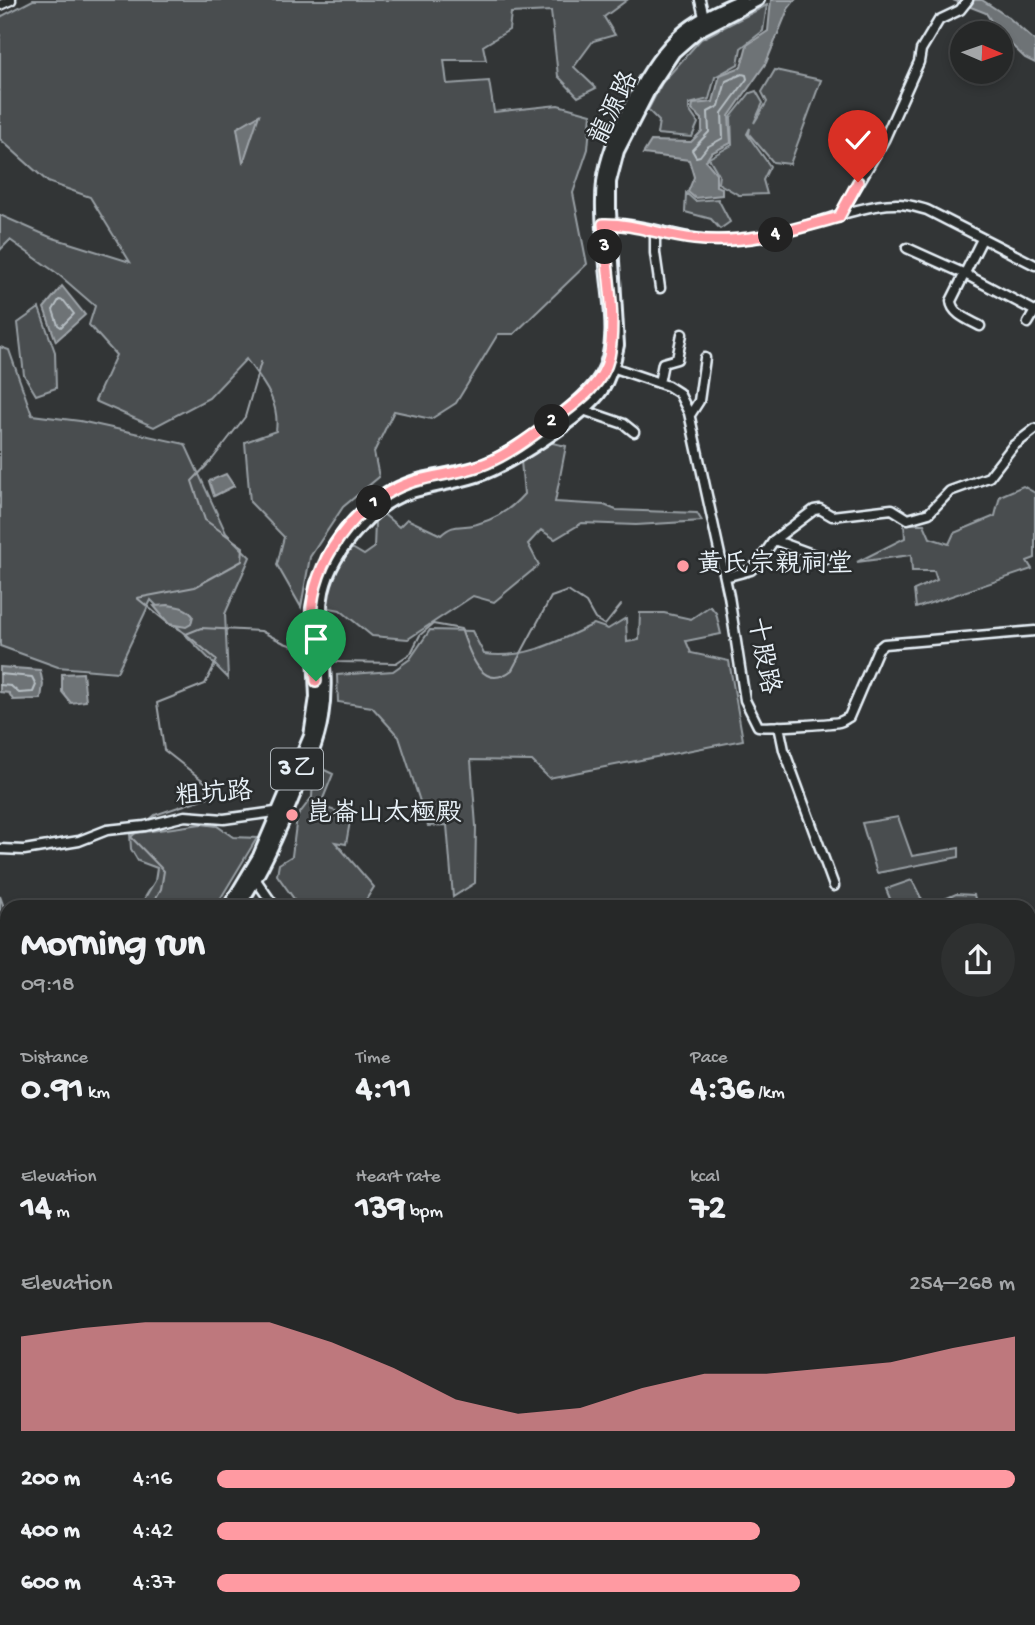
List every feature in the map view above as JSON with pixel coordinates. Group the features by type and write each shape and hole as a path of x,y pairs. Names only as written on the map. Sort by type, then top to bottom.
{"main road":[{"name":"3乙","path":"706,22 741,0"},
{"name":"3乙","path":"234,900 267,860 310,736 316,697 319,609 328,572 348,541 370,516 405,493 472,477 499,467 583,410 601,391 610,367 611,331 603,181 618,134 658,60 679,35 758,0"},
{"name":"3乙","path":"318,655 312,608 322,570 341,537 365,510 402,486 470,469 508,453 576,404 610,367"},
{"name":"3乙","path":"242,900 253,876"}],"street":[{"path":"0,5 11,0"},
{"path":"701,0 706,22"},
{"path":"839,217 884,140 919,62 925,42 942,16 960,10 968,0"},
{"path":"607,224 693,239 725,240 777,234 895,204 912,205 1035,265"},
{"path":"655,231 660,288"},
{"path":"980,326 951,307 951,301 982,239"},
{"path":"907,248 965,274 1035,311 1028,323"},
{"path":"659,383 663,363 677,359 682,334"},
{"path":"690,415 699,401 705,358"},
{"name":"十股路","path":"610,367 659,383 679,393 690,415 725,577 745,700 758,726 766,728 841,722 849,717 878,649 884,644 1035,631"},
{"path":"583,410 624,424 634,432"},
{"path":"725,577 751,570 760,562 774,540 814,510 820,509 832,516 892,509 908,519 929,513 950,491 989,477 1013,446 1035,429"},
{"path":"774,540 826,559"},
{"path":"779,726 785,750 834,886"},
{"name":"粗坑路","path":"0,849 24,850 79,841 107,830 132,825 145,826 186,816 224,819 283,811"},
{"path":"253,876 270,900"}],"shaded area":[{"path":"33,0 627,0 604,17 615,35 593,41 574,67 596,88 578,97 558,76 551,11 511,13 509,30 483,46 486,60 444,60 447,84 489,81 494,112 558,105 591,114 588,149 573,193 587,264 514,334 498,334 456,403 431,419 394,411 374,452 379,477 343,507 310,557 301,607 277,565 284,537 250,502 245,442 276,431 277,420 269,392 246,359 209,398 154,427 95,401 116,355 89,325 95,306 58,274 10,240 0,250 0,215 50,237 130,262 90,197 48,182 0,139 0,17"},
{"path":"767,5 763,31 741,48 738,64 715,77 709,99 689,104 689,110 698,123 692,137 657,134 659,121 648,110 662,83 701,39"},
{"path":"775,70 821,80 790,164 773,162 749,134 750,128 747,134 770,166 763,180 767,194 739,195 718,183 719,175 709,158 732,145 731,117 750,93 756,91 763,103 754,123 767,102 762,92"},
{"path":"686,193 695,201 718,199 730,222 720,229 711,219 685,212"},
{"path":"39,308 55,352 56,388 36,395 24,375 18,323"},
{"path":"0,347 9,350 32,415 80,421 185,444 226,533 250,557 225,614 228,678 151,600 117,672 58,667 0,646"},
{"path":"548,442 566,446 555,502 604,505 616,510 697,513 702,521 636,525 582,523 555,539 541,530 528,544 539,565 494,602 473,596 408,639 372,636 340,610 325,607 335,571 352,548 364,555 374,548 375,522 382,513 399,527 407,519 441,535 454,527 491,519 509,509 524,494 521,461"},
{"path":"1023,486 1035,493 1035,558 1027,561 1032,569 916,608 914,590 937,580 934,571 912,571 911,555 857,562 905,538 904,524 924,524 930,538 949,544 954,533 995,516 1000,496"},
{"path":"710,606 716,613 721,634 686,641 691,653 729,661 743,740 549,778 532,761 471,760 476,826 475,883 453,897 447,825 428,826 399,737 372,707 338,702 337,675 393,671 410,659 430,630 472,631 484,654 513,654 541,648 594,624 608,629 626,618 627,642 639,640 640,613 664,613 691,619"},
{"path":"314,765 333,774 320,806 351,816 346,844 335,842 374,887 366,900 293,900 277,875 279,864 292,856 297,817 312,797"},
{"path":"898,817 912,856 959,848 959,857 877,873 862,823"},
{"path":"201,824 217,826 233,837 257,838 220,900 144,900 155,881 157,868 138,861 131,849 130,834"},
{"path":"912,880 922,900 891,900 886,889"},
{"path":"956,894 974,895 975,900 942,900"}],"water":[{"path":"771,0 795,0 788,9 766,63 729,116 731,143 711,153 706,161 716,173 716,186 722,188 722,195 695,198 688,192 694,177 689,160 643,154 651,141 691,142 702,131 702,119 692,110 693,104 713,102 720,75 741,67 747,45 768,31"},
{"path":"953,0 982,0 1012,21 991,21 986,13"},
{"path":"1013,21 1035,41 1035,63 1013,46"},
{"path":"259,115 243,163 237,128"},
{"path":"62,286 85,315 56,341 44,308"},
{"path":"226,474 234,486 214,496 209,481"},
{"path":"168,605 188,611 193,616 191,624 186,627 169,624 154,606"},
{"path":"0,667 40,670 43,684 41,699 13,700 9,693 0,692"},
{"path":"83,673 86,701 71,703 62,692 62,674"}],"waterway":[{"path":"185,633 169,624 137,598 195,587 242,561 243,547 205,520 192,481 245,417 261,362"},
{"path":"329,659 338,662 396,663 411,653 420,635 433,624 461,629 478,667 492,677 501,676 512,670 551,597 568,591 586,603 595,619 605,625 621,605"},
{"path":"149,820 155,815 208,797 206,783 164,750 157,703 205,684 217,660 186,634 201,628 261,631 284,643 311,652"},
{"path":"140,829 131,837 164,871 161,889 155,900"}],"place":[{"name":"黃氏宗親祠堂","path":"683,566"},
{"name":"崑崙山太極殿","path":"292,815"}],"route":[{"path":"316,681 312,624 315,589 331,551 352,523 376,500 402,486 484,465 508,453 576,404 594,386 606,366 611,331 603,224 622,224 693,239 725,240 777,234 839,217 858,182"}]}
